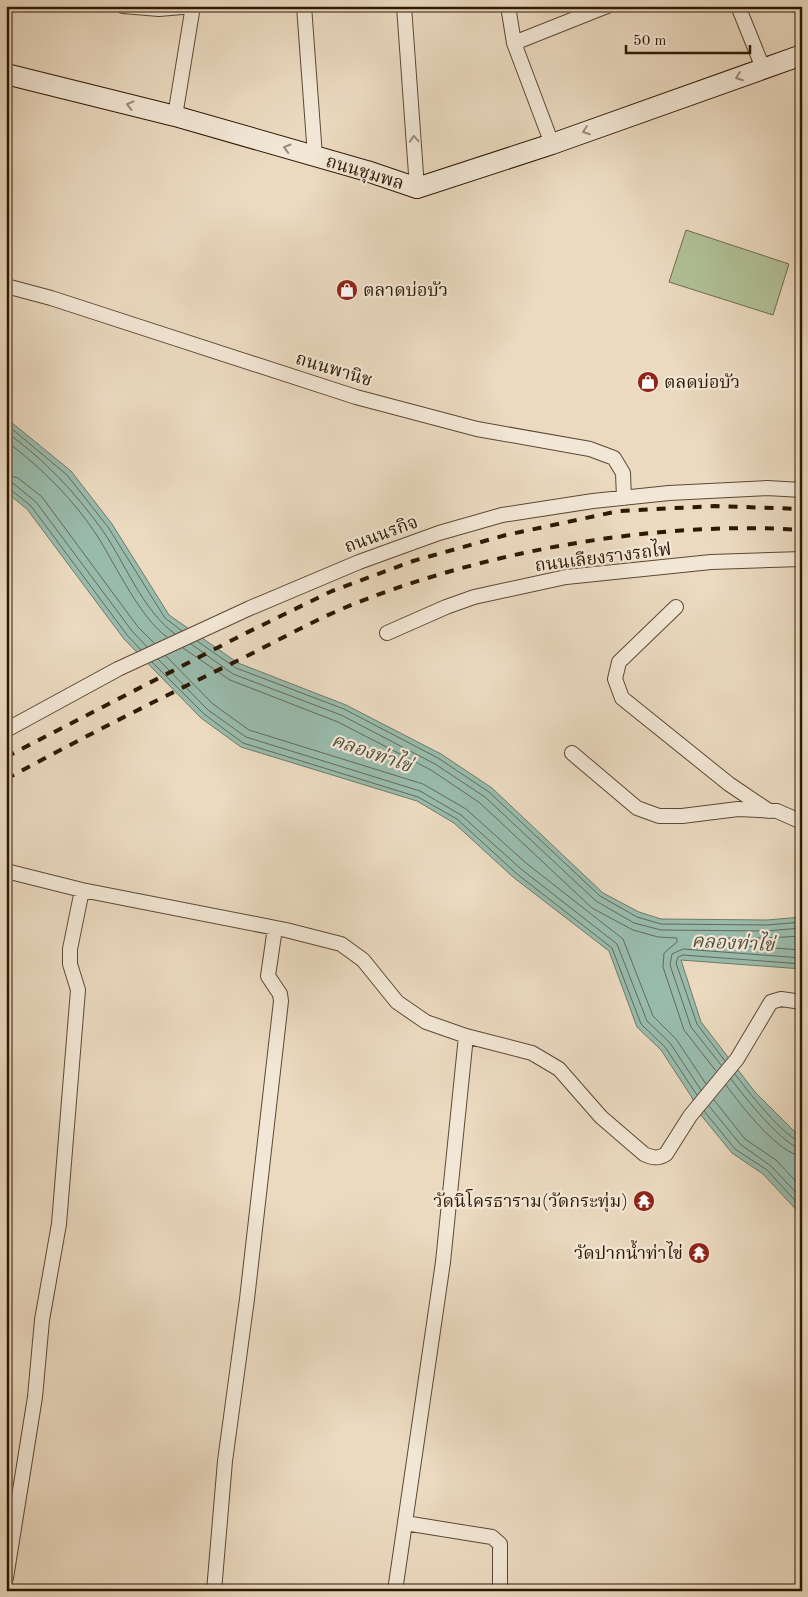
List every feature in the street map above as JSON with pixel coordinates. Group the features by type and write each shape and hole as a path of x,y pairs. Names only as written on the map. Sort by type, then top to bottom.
{"main road":[{"name":"ถนนชุมพล","path":"6,74 175,116 315,156 417,188 552,144 802,55"}],"street":[{"path":"123,6 130,9 193,6 175,116"},
{"path":"304,6 315,156"},
{"path":"404,6 417,188"},
{"path":"508,6 514,43 552,144"},
{"path":"514,43 607,6"},
{"path":"738,6 764,68"},
{"name":"ถนนพานิช","path":"6,286 51,298 356,397 477,429 590,449 614,458 623,473 624,498"},
{"name":"ถนนนรกิจ","path":"6,730 118,669 250,608 359,562 439,533 502,516 624,498 767,488 802,490"},
{"name":"ถนนเลียงรางรถไฟ","path":"388,633 446,606 474,597 566,577 711,562 802,559"},
{"path":"676,606 619,662 615,679 622,698 729,784 769,811"},
{"path":"572,753 637,808 659,816 682,816 738,809 777,811 802,822"},
{"path":"6,871 82,890 275,928 342,944 363,960 397,1002 426,1022 466,1036 532,1052 559,1069 601,1116 644,1154 652,1157 660,1157 666,1154 690,1116 737,1059 771,1002 775,999 802,1002"},
{"path":"6,1578 35,1397 42,1320 59,1224 78,990 70,964 70,949 82,890"},
{"path":"214,1591 225,1461 247,1299 281,1001 280,994 268,976 275,928"},
{"path":"395,1591 443,1262 466,1036"},
{"path":"405,1523 492,1537 500,1544 500,1591"}],"shaded area":[{"path":"686,230 789,264 773,315 669,282"}],"water":[{"name":"คลองท่าไข่","path":"6,418 71,471 112,524 169,615 238,663 346,705 441,754 492,788 603,893 639,912 661,919 767,920 802,917 802,969 681,960 701,1022 755,1092 802,1139 802,1216 763,1174 732,1153 700,1114 691,1096 661,1050 637,1027 609,951 513,877 454,823 417,801 241,747 201,718 124,639 27,509 6,492"}],"railway":[{"path":"6,757 244,634 332,591 413,561 506,535 619,511 715,506 802,509"},
{"path":"6,779 305,626 344,608 396,588 510,556 569,544 688,530 746,528 802,530"}],"place":[{"name":"ตลาดบ่อบัว","path":"347,290"},
{"name":"ตลดบ่อบัว","path":"648,382"},
{"name":"วัดนิโครธาราม(วัดกระทุ่ม)","path":"644,1201"},
{"name":"วัดปากน้ำท่าไข่","path":"699,1253"}]}
